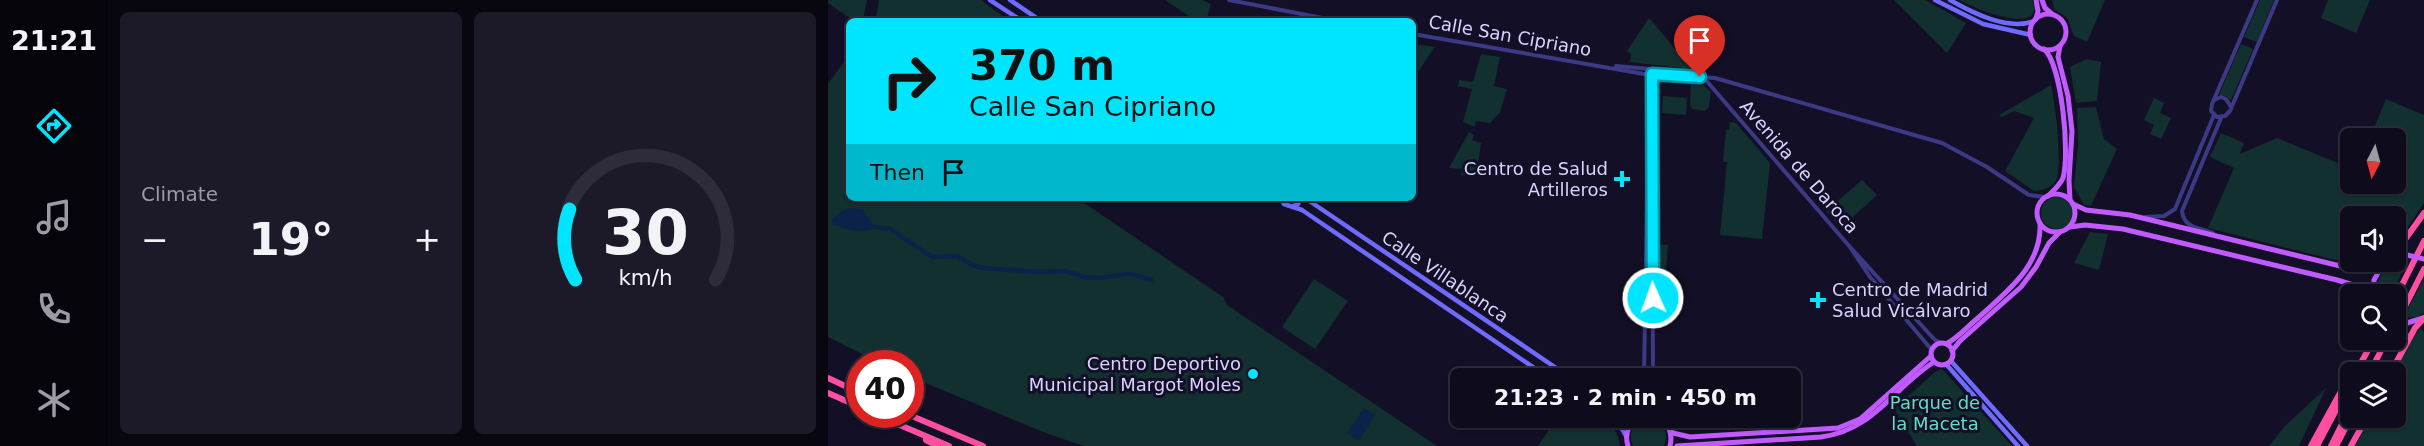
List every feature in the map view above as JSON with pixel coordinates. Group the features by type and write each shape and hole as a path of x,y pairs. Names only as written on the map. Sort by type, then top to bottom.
{"highway":[{"path":"2406,238 2424,213"},
{"path":"2403,284 2424,242"},
{"path":"2406,303 2424,269"},
{"path":"2396,362 2415,328 2424,318"},
{"path":"828,378 846,386"},
{"path":"828,393 846,401"},
{"path":"2311,446 2340,396"},
{"path":"2317,446 2340,402"},
{"path":"924,421 986,446"},
{"path":"903,428 937,446"},
{"path":"906,428 949,446"},
{"path":"2331,446 2340,428"},
{"path":"2336,446 2345,428"},
{"path":"2351,446 2361,428"}],"main road":[{"path":"990,0 1017,18"},
{"path":"1010,0 1037,18"},
{"path":"1935,0 1983,24 2031,35"},
{"path":"1950,0 1974,13 2020,24 2043,15 2053,15"},
{"path":"1862,420 1931,352 2018,283 2035,255 2040,223 2037,214 2038,207 2062,179 2065,130 2061,97 2052,59 2044,49 2035,44 2031,35 2038,11 2036,0"},
{"path":"2042,0 2045,8 2060,19 2066,28 2058,57 2068,96 2072,131 2069,180 2075,216 2070,227"},
{"path":"2044,49 2060,46"},
{"path":"2047,196 2062,195 2086,210 2130,215 2340,265"},
{"name":"Calle Villablanca","path":"1282,201 1284,204 1293,206 1534,368"},
{"path":"1293,206 1300,201"},
{"name":"Calle Villablanca","path":"1307,201 1555,368"},
{"path":"2040,223 2050,231 2060,232"},
{"path":"1948,362 1952,351 1960,341 2030,278 2049,243 2060,232 2070,227 2085,225 2122,229 2350,284"},
{"path":"2406,255 2424,259"},
{"path":"2406,323 2424,318"},
{"path":"1944,343 1952,351"},
{"path":"1931,352 1934,362"},
{"path":"1677,446 1829,433 1862,420 1934,362 1948,362 2027,446"},
{"path":"1948,362 2018,446"},
{"path":"1622,428 1628,446"},
{"path":"1626,436 1629,428"},
{"path":"1669,428 1673,432 1690,437 1829,433"},
{"path":"1669,428 1670,446"}],"street":[{"path":"1229,0 1322,18"},
{"path":"2130,215 2159,218 2175,209 2214,115 2211,106 2257,0"},
{"path":"2214,115 2221,117 2227,115 2231,108 2277,0"},
{"name":"Calle San Cipriano","path":"1416,34 1602,65 1704,78"},
{"path":"1644,368 1651,72"},
{"path":"1651,72 1653,368"},
{"name":"Calle San Cipriano","path":"1651,72 1696,73 1704,78"},
{"path":"1704,78 1715,78 1942,143 1987,167 2029,195 2047,196"},
{"name":"Avenida de Daroca","path":"1704,78 1931,337 1944,343"},
{"path":"2214,100 2223,98 2230,102 2231,108"},
{"path":"2217,236 2189,226 2182,211 2221,117"},
{"name":"Avenida de Daroca","path":"1850,247 1870,277 1931,352"},
{"path":"1645,290 1652,291"},
{"path":"1645,314 1653,315"}],"green space":[{"path":"828,0 867,0 863,18 850,18 828,3"},
{"path":"879,0 981,0 1005,18 875,18"},
{"path":"1165,0 1202,0 1211,4 1207,18 1192,18"},
{"path":"1894,0 1925,0 1966,23 1947,53"},
{"path":"1959,0 2032,0 2035,9 2032,15 2026,18 2007,18"},
{"path":"2052,0 2105,0 2087,42 2074,36 2067,18 2054,9"},
{"path":"2260,0 2274,0 2257,42 2244,37"},
{"path":"2328,0 2370,0 2356,33 2321,18"},
{"path":"1649,18 1691,69 1630,62 1631,54 1627,51"},
{"path":"1416,44 1435,47 1416,75"},
{"path":"2241,44 2253,49 2231,100 2219,95"},
{"path":"1481,54 1500,57 1494,86 1507,89 1500,112 1490,123 1476,121 1475,127 1463,122 1472,89 1458,86 1459,80 1473,82"},
{"path":"846,59 846,201 1081,201 1223,297 1227,305 1437,446 1084,446 1048,434 924,382 924,350 854,350 828,337 828,84"},
{"path":"2086,59 2101,62 2097,101 2076,103 2070,67"},
{"path":"1691,84 1704,86 1711,92 1709,107 1705,111 1692,109 1690,105"},
{"path":"2051,85 2058,135 2058,175 2051,186 2034,191 2005,171 2034,118 2014,111 2002,117 1999,115"},
{"path":"1663,96 1687,98 1686,115 1662,113"},
{"path":"2154,98 2164,103 2160,113 2171,118 2161,139 2150,134 2154,125 2144,120"},
{"path":"2386,99 2424,115 2424,203 2406,229 2406,206 2340,206 2340,261 2208,228 2234,168 2210,157 2221,133 2244,143 2240,154 2277,138 2340,164 2340,194 2406,194 2406,128 2374,128"},
{"path":"2096,107 2104,139 2117,149 2091,206 2084,205 2074,187 2078,145 2077,108"},
{"path":"1730,122 1736,123 1770,163 1762,239 1720,235 1727,162 1723,162 1726,130 1729,130"},
{"path":"1469,132 1474,135 1472,140 1481,143 1478,165 1480,165 1479,171 1468,170 1467,176 1461,175 1462,169 1449,168"},
{"path":"1862,180 1877,195 1841,228 1826,211"},
{"path":"2057,197 2068,202 2073,213 2068,224 2057,229 2046,224 2041,213 2046,202"},
{"path":"2090,232 2108,234 2099,270 2074,263"},
{"path":"1657,245 1668,245 1664,296 1657,294"},
{"path":"2383,272 2402,272 2396,284 2378,284"},
{"path":"1314,279 1348,301 1315,349 1282,327"},
{"path":"2424,279 2424,313 2417,317 2406,318 2406,312"},
{"path":"2421,328 2424,332 2424,446 2355,446 2365,428 2406,428 2406,362 2400,362 2409,344"},
{"name":"Parque de la Maceta","path":"1941,369 2012,446 1917,446 1894,409"},
{"path":"2326,388 2299,446 2269,446 2285,426"},
{"path":"1550,428 1613,428 1620,446 1538,446"},
{"path":"1664,428 1666,436 1664,446 1633,446 1632,429"}],"water":[{"path":"850,208 863,209 875,227 860,231 832,224 832,219"},
{"path":"1364,408 1375,415 1359,441 1347,433"}],"waterway":[{"path":"875,227 890,229 932,257 957,256 974,266 1040,272 1065,271 1084,277 1097,278 1131,274 1151,280"}],"place":[{"name":"Centro de Salud Artilleros","path":"1622,179"},
{"name":"Centro de Madrid Salud Vicálvaro","path":"1818,300"},
{"name":"Centro Deportivo Municipal Margot Moles","path":"1253,374"}],"route":[{"path":"1653,298 1652,74 1700,77"}]}
